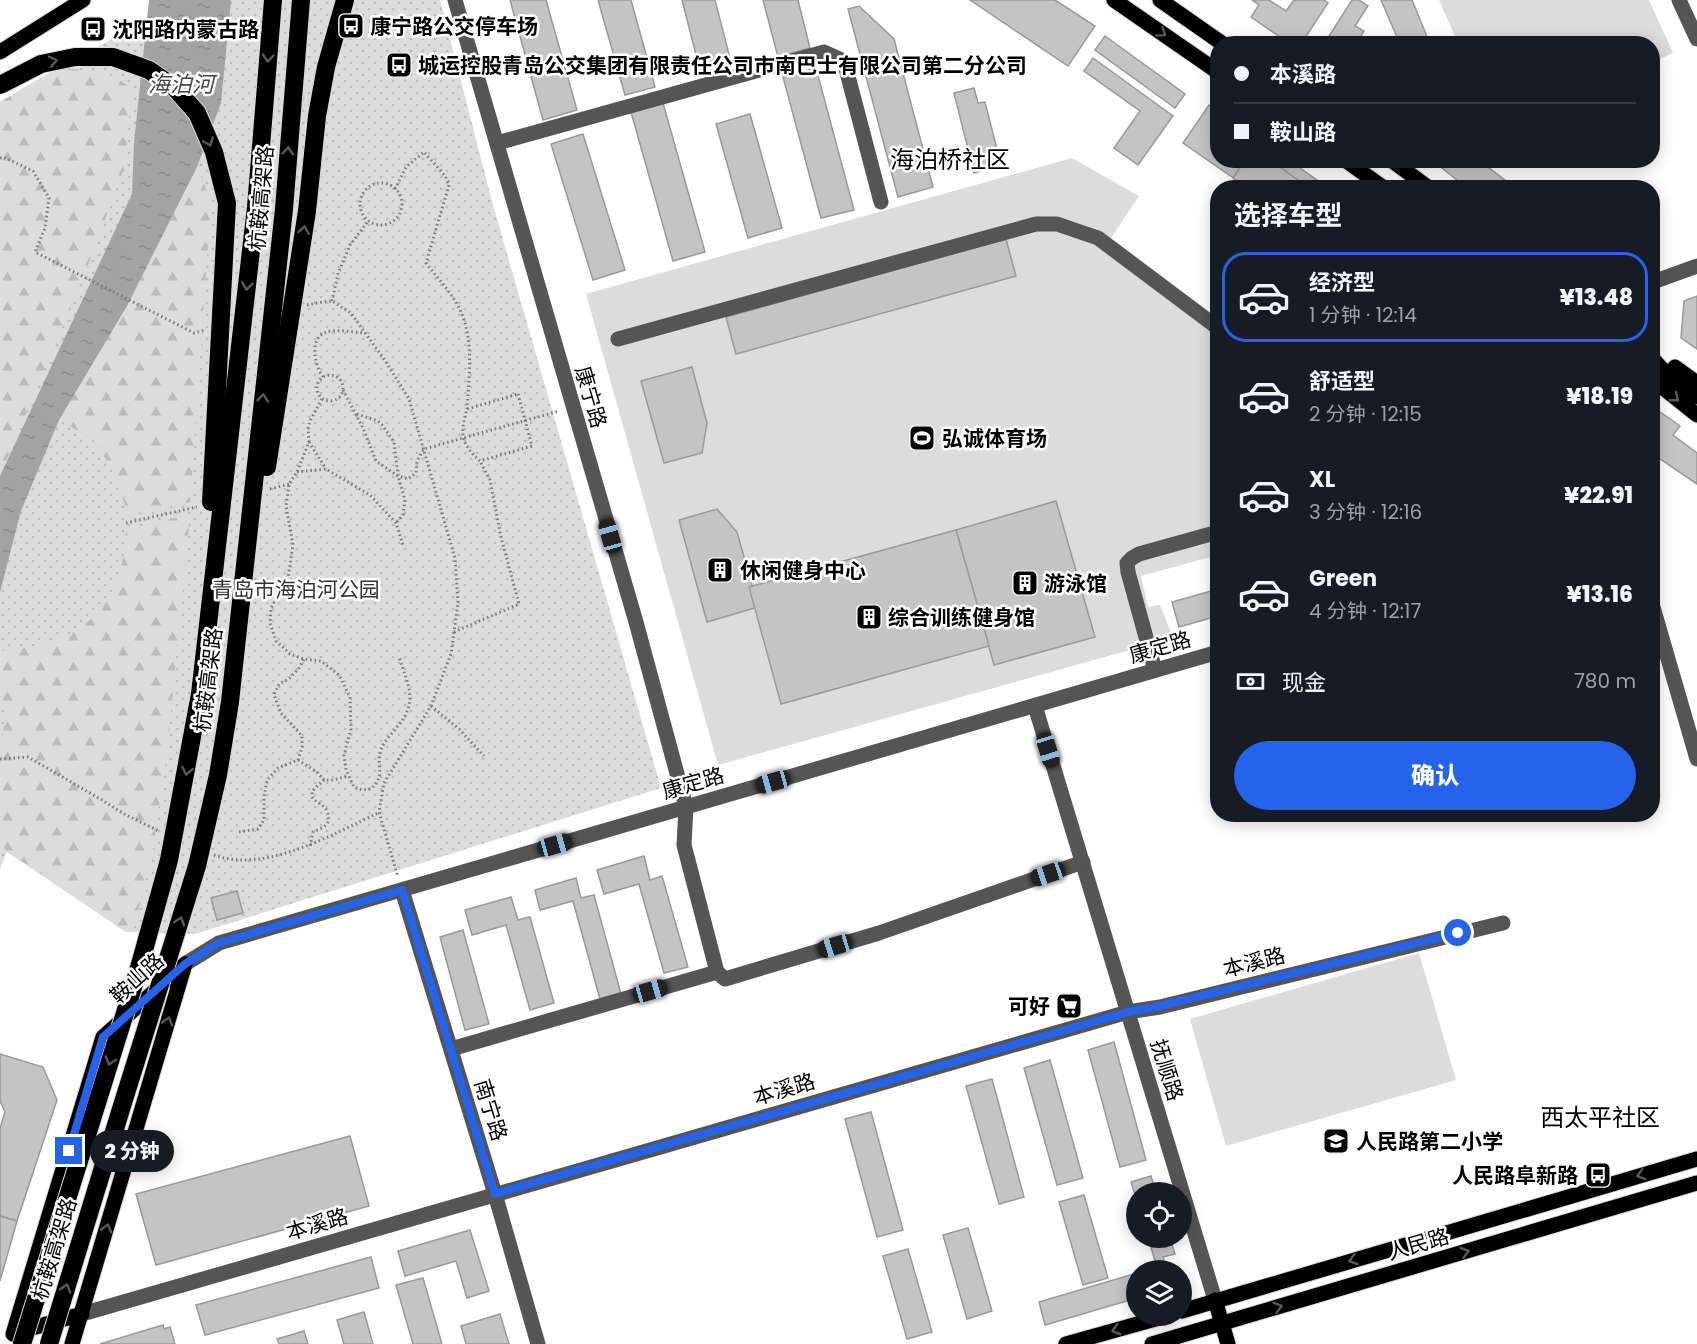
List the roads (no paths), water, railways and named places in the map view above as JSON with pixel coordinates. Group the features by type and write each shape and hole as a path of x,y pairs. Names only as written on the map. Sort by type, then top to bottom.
{"highway":[{"name":"杭鞍高架路","path":"15,1341 136,979 170,860 200,694 256,207 273,0"},
{"name":"杭鞍高架路","path":"50,1344 197,866 218,775 230,702 284,209 301,0"},
{"path":"230,702 307,211 317,116 326,67 345,0"},
{"path":"0,85 42,64 75,57 113,57 149,70 175,88 197,113 214,152 227,203 200,694"}],"main road":[{"path":"0,52 83,0"},
{"path":"1113,0 1210,67"},
{"path":"1160,0 1211,36"},
{"path":"1356,168 1373,180"},
{"path":"1402,168 1418,180"},
{"path":"1660,358 1697,383"},
{"path":"1660,367 1697,396"},
{"path":"1660,386 1697,415"},
{"name":"鞍山路","path":"15,1341 103,1037 185,964"},
{"name":"鞍山路","path":"72,1344 185,964"},
{"name":"人民路","path":"1192,1308 1697,1159"},
{"name":"人民路","path":"1152,1344 1697,1184"},
{"name":"抚顺路","path":"1215,1300 1228,1344"},
{"path":"15,1341 82,1314"},
{"path":"1066,1344 1130,1326"}],"street":[{"name":"康宁路","path":"455,0 636,622 686,807 684,845 717,972"},
{"path":"1680,0 1697,39"},
{"path":"496,143 824,52 844,61 882,202"},
{"path":"618,339 1045,223 1057,224 1098,238 1210,322"},
{"path":"1660,279 1697,266"},
{"path":"1155,670 1127,563 1139,554 1210,534"},
{"path":"1660,631 1697,759"},
{"name":"康定路","path":"185,964 219,943 1210,654"},
{"name":"抚顺路","path":"1035,706 1215,1300"},
{"path":"451,1049 717,972 724,979 879,933 1083,862"},
{"name":"南宁路","path":"402,890 495,1194 538,1344"},
{"name":"本溪路","path":"82,1314 1128,1012 1503,923"}],"water":[{"name":"海泊河","path":"149,0 231,0 221,103 197,167 127,306 59,420 21,511 0,592 0,476 132,194 134,143"}],"place":[{"name":"康宁路公交停车场","path":"351,26"},
{"name":"沈阳路内蒙古路","path":"93,29"},
{"name":"城运控股青岛公交集团有限责任公司市南巴士有限公司第二分公司","path":"399,65"},
{"name":"弘诚体育场","path":"922,438"},
{"name":"休闲健身中心","path":"720,570"},
{"name":"游泳馆","path":"1025,583"},
{"name":"综合训练健身馆","path":"869,617"},
{"name":"可好","path":"1069,1006"},
{"name":"人民路第二小学","path":"1336,1141"},
{"name":"人民路阜新路","path":"1598,1175"}],"district":[{"name":"海泊桥社区","path":"950,159"},
{"name":"西太平社区","path":"1600,1117"}],"park label":[{"name":"青岛市海泊河公园","path":"296,589"}]}
